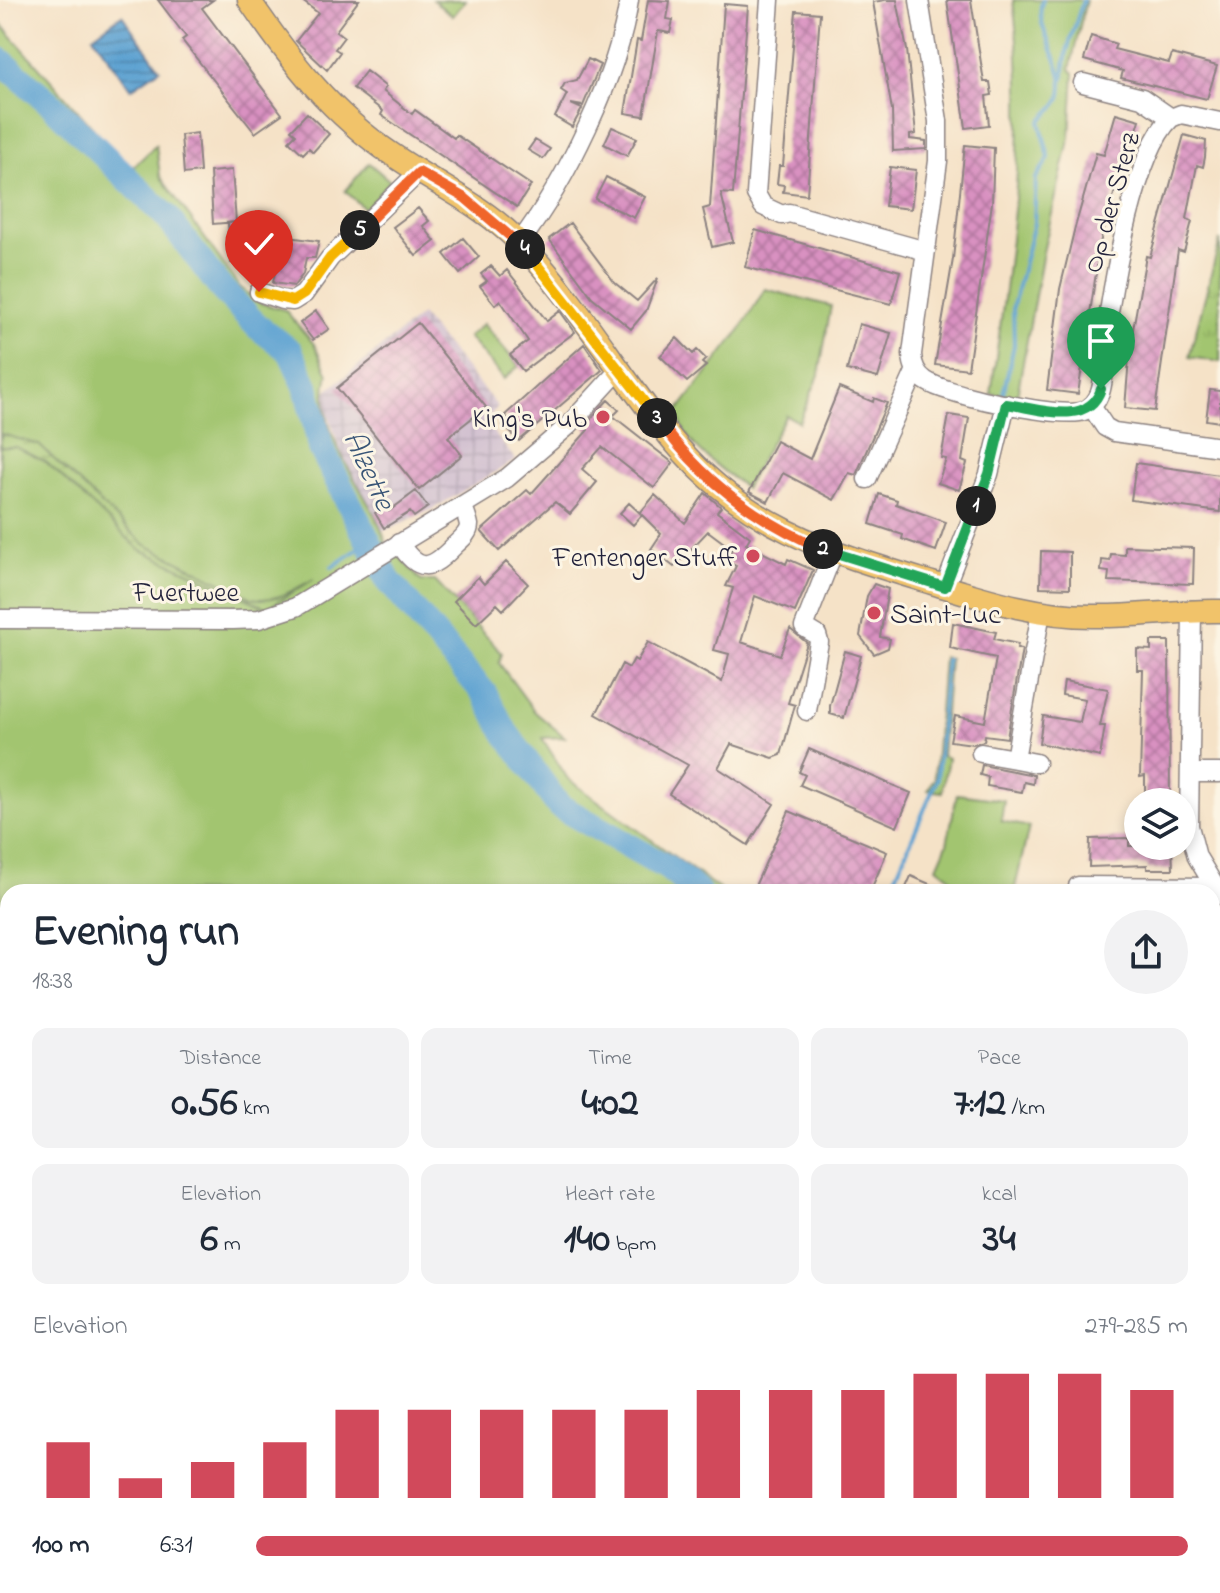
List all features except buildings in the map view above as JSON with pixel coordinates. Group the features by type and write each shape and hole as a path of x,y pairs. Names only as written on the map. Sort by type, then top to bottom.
{"main road":[{"path":"249,0 287,55 344,119 419,172 465,198 520,242 674,442 732,498 788,534 833,553 1041,612 1092,616 1220,611"}],"street":[{"path":"520,242 609,76 629,0"},
{"path":"770,0 756,194 763,206 782,215 789,213 926,251"},
{"path":"867,479 915,372 912,354 939,141 919,0"},
{"name":"Op der Sterz","path":"1083,83 1142,98 1171,118 1194,115 1220,122"},
{"name":"Op der Sterz","path":"1091,406 1101,389 1115,278 1129,217 1155,139 1171,118"},
{"path":"259,292 293,301 304,294 330,258 419,172"},
{"name":"Fuertwee","path":"0,619 259,619 296,607 463,506 541,451 620,369"},
{"path":"915,372 928,384 1006,404 1074,414 1091,406 1105,427 1114,432 1220,447"},
{"path":"945,587 989,474 1006,404"},
{"path":"396,544 414,562 422,565 438,563 467,534 469,526 463,506"},
{"path":"807,711 819,642 817,635 804,627 833,553"},
{"path":"1192,610 1189,826 1197,857 1213,884"},
{"path":"1015,759 1041,612"},
{"path":"981,753 1036,763"},
{"path":"1190,773 1220,773"}],"shaded area":[{"path":"421,315 498,407 484,421 516,460 431,510 383,531 346,468 322,395"}],"green space":[{"path":"433,0 466,0 453,16"},
{"path":"1013,0 1086,0 1070,69 1074,73 1070,136 1043,252 1017,396 991,394 1010,247 1018,148 1018,49"},
{"path":"0,23 130,170 156,145 160,176 240,287 260,303 285,310 314,344 328,374 325,398 328,422 336,444 372,511 389,555 399,556 421,581 435,581 502,653 499,663 535,712 565,737 542,738 568,779 712,884 0,884"},
{"path":"369,163 390,181 365,209 345,191"},
{"path":"1220,240 1220,362 1189,357"},
{"path":"765,289 831,306 819,375 799,422 786,415 745,488 694,444 686,434 678,411 741,329"},
{"path":"483,324 519,366 504,379 468,337"},
{"path":"2,434 39,445 144,544 252,598 277,597 314,579 267,608 139,549 46,462 16,447 0,447"},
{"path":"943,657 949,658 942,756 948,758 942,792 928,790 934,779"},
{"path":"957,794 1004,800 1001,821 1029,827 1016,884 949,884 950,877 937,867 947,844"}],"water":[{"path":"122,15 160,69 131,89 93,36"}],"waterway":[{"path":"1003,395 1014,345 1013,306 1034,223 1036,178 1049,158 1040,122 1058,102 1062,86 1042,22 1040,10 1043,0"},
{"path":"1063,79 1067,51 1083,0"},
{"name":"Alzette","path":"0,60 52,105 167,217 219,286 258,327 290,351 306,386 321,448 388,580 484,693 506,733 559,806 668,868 688,884"},
{"path":"332,567 367,543"},
{"path":"892,884 937,780 946,659"}],"place":[{"name":"King's Pub","path":"603,417"},
{"name":"Fentenger Stuff","path":"753,556"},
{"name":"Saint-Luc","path":"874,613"}],"route":[{"path":"259,292 293,301 304,294 330,258 419,172 494,218 520,242 570,303 674,442 732,498 758,518 833,553 945,587 989,474 1006,404 1074,414 1091,406 1098,399 1101,389"}]}
